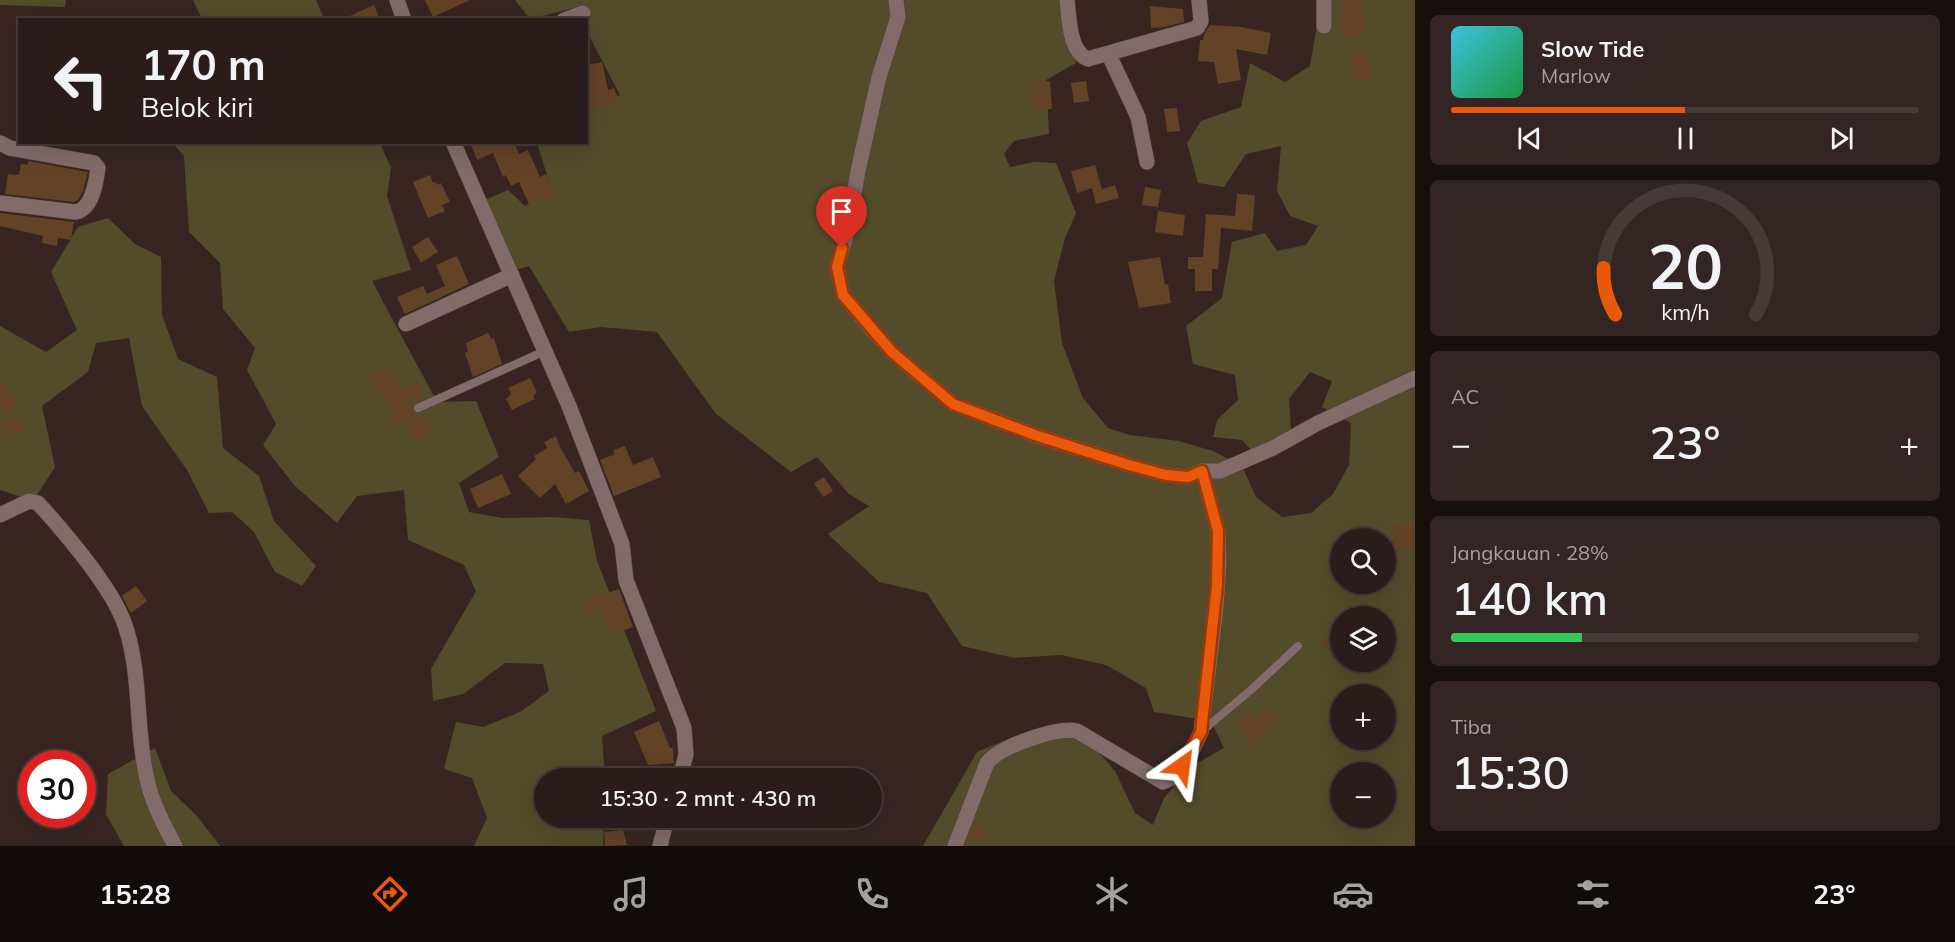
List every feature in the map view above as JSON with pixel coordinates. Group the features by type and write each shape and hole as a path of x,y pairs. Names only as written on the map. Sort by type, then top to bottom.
{"street":[{"path":"396,0 403,18"},
{"path":"896,0 898,17 879,77 848,229 837,267 843,295 892,352 953,404 1035,435 1129,465 1166,475 1188,477 1202,471 1220,471 1273,448 1318,423 1415,378"},
{"path":"1067,0 1069,20 1079,53 1088,59 1109,55 1197,28 1201,21 1199,0"},
{"path":"1324,0 1324,26"},
{"path":"569,18 583,13"},
{"path":"1109,55 1138,117 1148,162"},
{"path":"0,143 10,148 94,163 98,168 89,205 84,210 75,212 0,203"},
{"path":"454,144 589,453 622,544 626,580 680,716 687,741 684,768"},
{"path":"406,324 512,275"},
{"path":"955,846 987,763 993,756 1004,750 1042,736 1070,730 1087,735 1163,782 1174,777 1191,753 1201,732 1219,563 1218,531 1202,471"},
{"path":"0,515 29,501 38,503 99,578 119,610 130,644 148,784 175,846"},
{"path":"660,846 665,828"}],"lane":[{"path":"418,408 545,351"},
{"path":"1201,732 1298,646"}],"shaded area":[{"path":"0,0 66,0 65,7 0,5"},
{"path":"193,0 316,0 324,18 202,18"},
{"path":"515,0 1061,0 1076,63 1046,80 1049,134 1014,141 1004,154 1010,167 1034,162 1056,163 1076,213 1065,238 1054,281 1062,343 1083,398 1108,428 1130,435 1179,441 1213,451 1242,466 1256,497 1282,517 1311,513 1333,494 1349,465 1351,423 1322,407 1332,381 1310,372 1289,399 1291,429 1253,452 1242,440 1213,437 1217,420 1238,400 1235,375 1193,364 1186,326 1222,298 1232,242 1265,233 1277,251 1306,245 1318,226 1290,216 1277,191 1281,146 1246,154 1224,187 1198,183 1187,143 1201,121 1241,107 1250,63 1285,82 1310,66 1318,20 1318,0 1415,0 1415,846 923,846 977,752 1023,733 1058,725 1076,727 1115,771 1135,813 1153,825 1164,798 1192,766 1224,748 1211,721 1154,712 1146,688 1106,665 1061,655 1014,658 962,646 927,593 879,582 828,534 869,506 849,494 817,457 791,472 716,414 657,332 601,327 569,332 529,266 509,272 480,202 508,190 525,206 552,191 537,144 588,144 588,108 620,95 588,34 588,18 579,18 574,8 529,18"},
{"path":"173,144 380,144 391,168 387,196 411,270 372,281 437,402 476,401 499,457 459,483 469,512 502,518 554,517 589,520 597,561 656,711 602,736 604,768 534,768 534,828 604,828 603,846 474,846 487,818 472,778 444,769 456,722 483,727 520,712 549,691 543,664 505,663 463,694 433,701 431,669 476,591 464,565 408,540 404,490 357,496 337,523 294,485 263,445 276,424 247,370 255,348 223,309 220,263 189,232 184,156"},
{"path":"108,218 135,244 161,257 162,315 178,359 217,377 223,448 259,476 274,521 316,566 302,586 275,572 254,532 232,512 209,513 187,470 142,406 129,338 96,343 88,372 42,406 55,467 33,501 0,490 0,326 46,352 77,330 51,272 78,227"},
{"path":"155,748 171,791 197,816 220,846 124,846 106,814 108,774"}],"building":[{"path":"425,0 470,0 433,17"},
{"path":"1341,0 1361,0 1367,34 1343,37 1340,15 1343,15"},
{"path":"374,5 379,18 345,18"},
{"path":"1150,6 1183,9 1184,22 1151,28"},
{"path":"1210,25 1241,27 1271,33 1267,55 1236,49 1241,80 1218,84 1214,62 1198,61 1200,40 1203,40"},
{"path":"1367,52 1371,79 1353,82 1350,54"},
{"path":"602,62 608,90 614,88 619,101 588,111 588,65"},
{"path":"1050,81 1052,109 1032,110 1031,82"},
{"path":"1086,81 1089,101 1074,103 1071,83"},
{"path":"1177,108 1180,131 1167,132 1164,109"},
{"path":"471,144 515,144 519,154 528,150 540,177 546,174 556,197 546,202 544,198 529,204 519,182 511,186 506,175 503,177 493,153 477,160"},
{"path":"28,161 88,172 78,200 74,202 5,194 8,174 19,175 21,164 28,165"},
{"path":"1095,165 1102,189 1115,185 1119,198 1096,204 1092,188 1077,193 1071,171"},
{"path":"430,175 433,183 436,182 437,185 441,183 450,202 442,205 445,211 428,218 413,182"},
{"path":"1145,187 1161,190 1158,207 1142,205"},
{"path":"1237,194 1255,195 1252,231 1221,228 1218,269 1212,269 1212,291 1195,291 1195,269 1188,269 1188,257 1203,257 1206,214 1235,216"},
{"path":"1158,211 1185,215 1183,236 1155,232"},
{"path":"0,213 74,222 71,240 58,238 57,246 42,243 43,236 0,226"},
{"path":"428,237 438,252 421,263 412,247"},
{"path":"457,256 469,284 405,314 397,297 423,286 427,294 445,286 436,265"},
{"path":"1160,257 1171,303 1139,308 1128,262"},
{"path":"488,333 491,339 494,338 502,364 473,377 465,353 468,352 466,343"},
{"path":"390,366 403,390 418,381 425,394 409,403 418,419 425,415 434,431 416,441 405,422 394,429 388,418 393,415 380,391 377,393 369,377"},
{"path":"530,378 537,392 533,396 535,399 512,410 506,399 511,394 508,388"},
{"path":"0,380 20,403 7,414 0,406"},
{"path":"16,416 25,430 15,436 13,433 8,436 1,425"},
{"path":"556,436 575,473 579,471 589,491 566,504 555,484 540,498 518,476 536,459 534,456 547,448 544,442"},
{"path":"625,446 633,465 653,457 661,477 614,496 600,460 615,454 613,450"},
{"path":"502,474 511,494 478,508 470,489"},
{"path":"824,477 833,491 823,497 814,483"},
{"path":"1412,523 1415,547 1396,550 1396,528 1392,526"},
{"path":"136,586 147,601 131,613 122,596"},
{"path":"619,589 633,627 611,635 601,610 586,616 580,602"},
{"path":"1330,633 1330,649 1322,641"},
{"path":"1268,706 1279,718 1253,744 1235,725 1248,713 1254,720"},
{"path":"659,721 670,748 673,748 674,763 648,765 634,732"},
{"path":"974,823 988,828 983,842 969,837"},
{"path":"623,830 627,845 605,846 604,832"}],"route":[{"path":"842,248 837,267 843,295 892,352 953,404 1035,435 1166,475 1188,477 1202,471 1212,501 1218,531 1219,563 1201,732 1182,766"}]}
